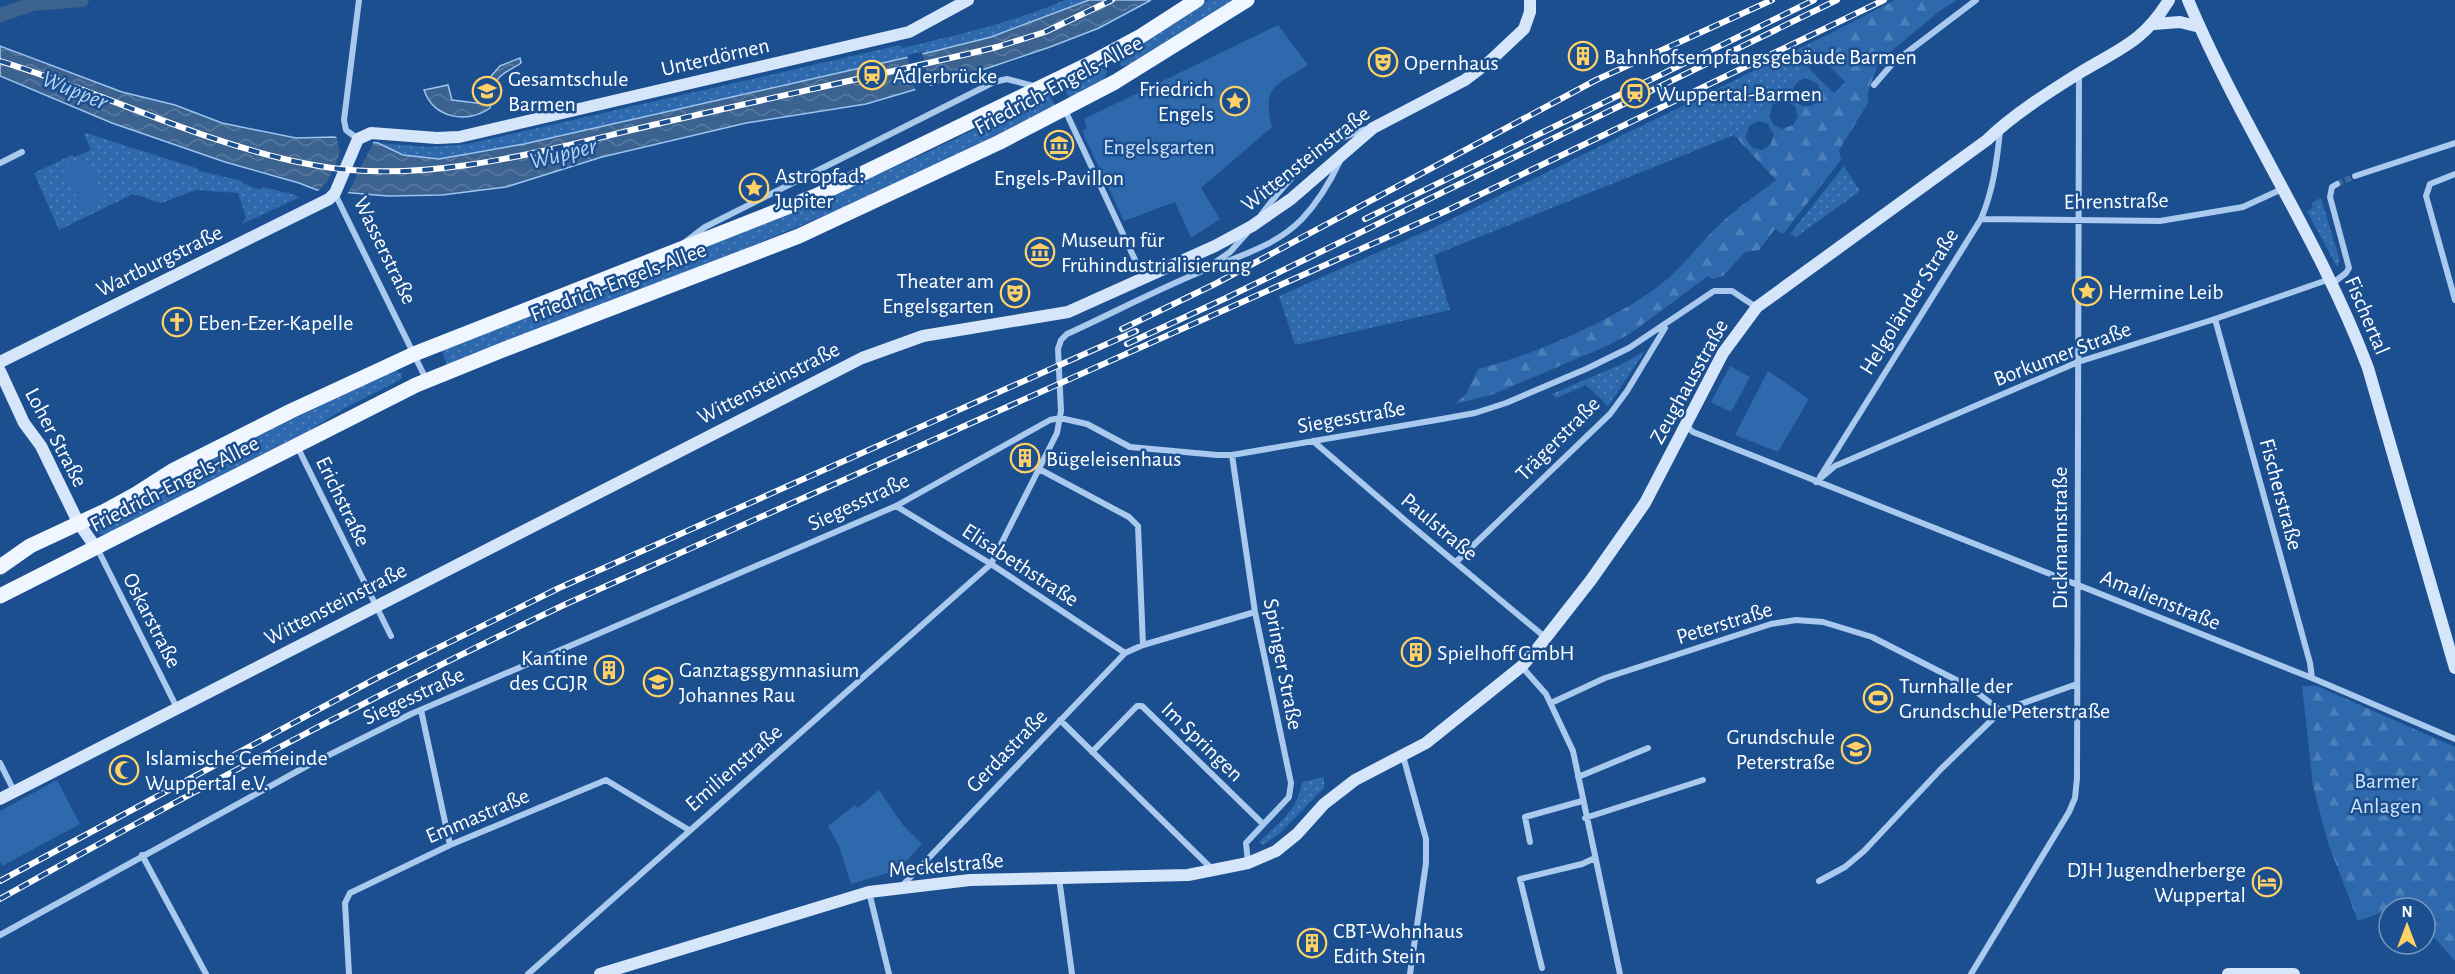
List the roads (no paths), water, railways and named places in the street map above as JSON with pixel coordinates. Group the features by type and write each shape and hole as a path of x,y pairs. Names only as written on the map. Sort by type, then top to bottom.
{"main road":[{"name":"Friedrich-Engels-Allee","path":"0,567 30,546 136,494 172,471 414,354 818,195 1041,89 1141,36 1197,0"},
{"name":"Friedrich-Engels-Allee","path":"0,596 427,381 799,236 1000,142 1114,82 1247,0"},
{"path":"1099,58 1115,66 1117,74 1114,82"}],"street":[{"path":"358,139 346,130 344,120 359,0"},
{"name":"Unterdörnen","path":"358,139 371,134 437,138 459,136 637,96 909,32 968,0"},
{"path":"1874,85 1893,63 1976,0"},
{"name":"Zeughausstraße","path":"1297,834 1324,804 1355,780 1426,743 1521,666 1546,638 1591,580 1645,503 1723,353 1757,307 1987,140 2001,127 2079,74 2139,38 2154,24 2169,0"},
{"name":"Fischertal","path":"2188,0 2246,123 2332,281 2368,368 2455,668"},
{"name":"Wittensteinstraße","path":"0,799 883,348 923,336 1068,312 1144,279 1252,226 1291,200 1373,128 1465,80 1490,61 1520,35 1528,21 1532,2"},
{"path":"2154,24 2180,22 2200,27"},
{"name":"Dickmannstraße","path":"1971,974 2056,834 2074,798 2077,778 2079,74"},
{"name":"Friedrich-Engels-Allee","path":"676,250 705,227 994,82 1007,79 1017,80 1041,89"},
{"path":"1064,110 1144,279"},
{"name":"Helgoländer Straße","path":"1816,482 1981,219 1987,204 1998,157 2001,127"},
{"name":"Emilienstraße","path":"1206,270 1230,252 1289,180 1324,150 1356,132 1373,128"},
{"name":"Wasserstraße","path":"358,139 335,193 427,381"},
{"path":"2355,176 2455,143"},
{"path":"0,163 22,152"},
{"name":"Emilienstraße","path":"528,974 991,564 1057,433 1060,418 1058,349 1061,340 1067,334 1206,270 1239,259 1282,234 1302,219 1331,180 1343,155"},
{"path":"2455,174 2430,184 2426,196 2455,300"},
{"path":"2332,281 2346,273 2349,268 2330,197 2332,187 2337,184"},
{"name":"Ehrenstraße","path":"1981,219 2160,221 2243,207 2282,189"},
{"name":"Wartburgstraße","path":"0,362 311,208 335,193"},
{"name":"Borkumer Straße","path":"1816,482 1835,466 2078,362 2332,281"},
{"name":"Siegesstraße","path":"0,935 305,767 421,710 896,506 1050,420 1060,418 1087,424 1130,447 1232,455 1475,413 1506,403 1629,348 1667,325 1714,291 1732,291 1757,307"},
{"name":"Fischerstraße","path":"2216,319 2310,663 2312,678"},
{"name":"Trägerstraße","path":"1456,562 1610,414 1627,392 1667,325"},
{"name":"Loher Straße","path":"0,371 24,423 41,446 78,522 96,548"},
{"name":"Amalienstraße","path":"1686,426 1693,432 2312,678 2455,739"},
{"name":"Paulstraße","path":"1313,441 1546,638"},
{"name":"Erichstraße","path":"297,445 391,636"},
{"name":"Springer Straße","path":"1232,455 1255,612 1292,790 1289,797 1246,843 1248,862"},
{"path":"1039,469 1129,517 1138,526 1143,645"},
{"name":"Elisabethstraße","path":"896,506 991,564 1125,653"},
{"name":"Oskarstraße","path":"96,548 177,708"},
{"name":"Gerdastraße","path":"900,888 1125,653 1143,645 1255,612"},
{"name":"Peterstraße","path":"1551,703 1605,678 1771,624 1796,620 1823,622 1872,637 1970,687 2001,711"},
{"path":"1521,666 1546,694 1573,751 1620,974"},
{"path":"1819,881 1845,867 1864,851 1941,769 2001,711 2077,684"},
{"name":"Im Springen","path":"1092,752 1137,706 1142,706 1263,824"},
{"path":"421,710 450,845"},
{"path":"1060,720 1214,872"},
{"path":"1578,777 1648,748"},
{"path":"1404,756 1426,839 1426,863 1410,974"},
{"path":"0,763 15,792"},
{"name":"Emmastraße","path":"349,974 345,903 350,893 450,845 606,780 689,830"},
{"path":"1586,818 1703,780"},
{"path":"1530,842 1525,817 1582,801"},
{"name":"Meckelstraße","path":"600,974 868,892 970,880 1167,877 1214,872 1276,851 1297,834"},
{"path":"142,855 206,974"},
{"path":"1542,968 1520,879 1582,864 1595,858"},
{"path":"1059,878 1072,974"},
{"path":"868,892 889,974"},
{"path":"2228,974 2294,974"}],"water":[{"name":"Wupper","path":"1089,0 1151,0 1099,28 1050,47 866,104 746,123 602,157 506,187 442,195 388,196 317,190 225,162 112,123 0,76 0,46 122,92 175,105 222,123 296,138 333,137 378,143 403,155 439,159 524,144 931,52 991,37"},
{"path":"520,58 521,63 505,73 495,83 490,108 472,116 452,116 443,113 429,100 424,90 448,85 452,100 484,104 480,84 485,83 500,66"}],"waterway":[{"path":"0,15 33,4 82,0"}],"tunnel":[{"path":"2337,184 2355,176"}],"railway":[{"path":"0,61 237,146 319,166 362,171 406,171 451,167 540,151 997,47 1045,32 1112,0"},
{"path":"1122,329 1215,284 1596,80 1772,0"},
{"path":"1365,219 1814,0"},
{"path":"1127,344 1837,0"},
{"path":"0,899 280,747 566,604 1446,211 1884,0"},
{"path":"0,881 375,679 559,588 1136,331"}],"place":[{"name":"Bahnhofsempfangsgebäude Barmen","path":"1583,56"},
{"name":"Opernhaus","path":"1383,62"},
{"name":"Adlerbrücke","path":"872,75"},
{"name":"Gesamtschule Barmen","path":"487,91"},
{"name":"Wuppertal-Barmen","path":"1635,93"},
{"name":"Friedrich Engels","path":"1235,101"},
{"name":"Engels-Pavillon","path":"1059,145"},
{"name":"Astropfad: Jupiter","path":"754,188"},
{"name":"Museum für Frühindustrialisierung","path":"1040,252"},
{"name":"Hermine Leib","path":"2087,291"},
{"name":"Theater am Engelsgarten","path":"1015,293"},
{"name":"Eben-Ezer-Kapelle","path":"177,322"},
{"name":"Bügeleisenhaus","path":"1025,458"},
{"name":"Spielhoff GmbH","path":"1416,652"},
{"name":"Kantine des GGJR","path":"609,670"},
{"name":"Ganztagsgymnasium Johannes Rau","path":"658,682"},
{"name":"Turnhalle der Grundschule Peterstraße","path":"1878,698"},
{"name":"Grundschule Peterstraße","path":"1856,749"},
{"name":"Islamische Gemeinde Wuppertal e.V.","path":"124,770"},
{"name":"DJH Jugendherberge Wuppertal","path":"2267,882"},
{"name":"CBT-Wohnhaus Edith Stein","path":"1312,943"}],"park label":[{"name":"Engelsgarten","path":"1159,146"},
{"name":"Barmer Anlagen","path":"2386,792"}]}
